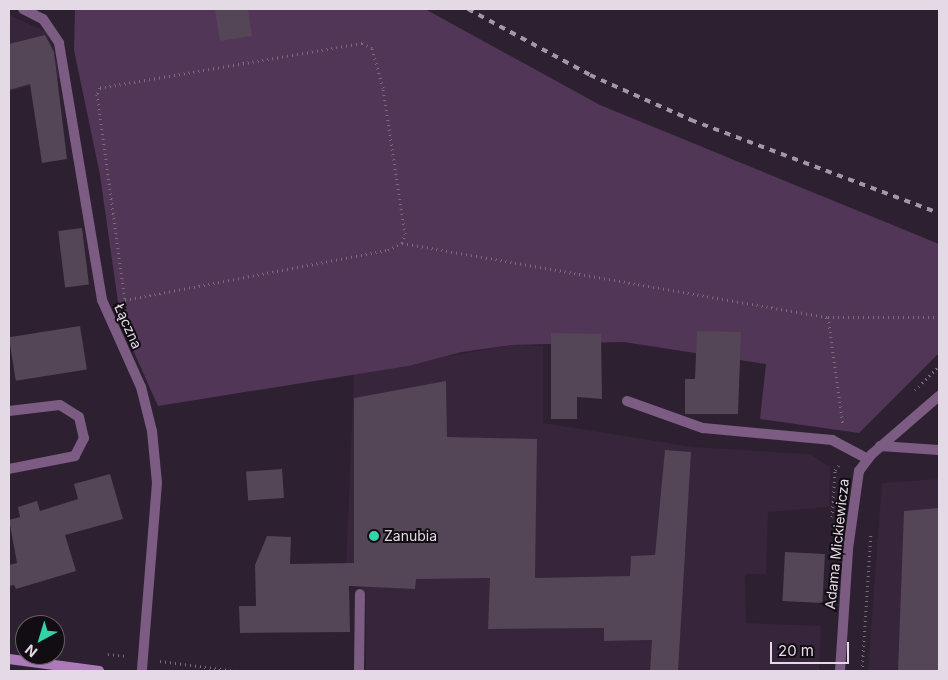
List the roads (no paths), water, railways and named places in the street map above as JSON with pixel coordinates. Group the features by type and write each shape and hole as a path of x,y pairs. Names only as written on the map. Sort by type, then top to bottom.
{"main road":[{"path":"9,658 99,671"}],"street":[{"name":"Łączna","path":"23,9 44,19 59,43 102,300 141,387 152,431 157,483 142,671"},
{"name":"Adama Mickiewicza","path":"840,671 854,485 867,459 939,396"},
{"path":"627,401 703,428 820,437 854,448 867,459"},
{"path":"9,411 60,405 79,417 84,438 75,456 9,469"},
{"path":"880,446 939,450"},
{"path":"359,671 360,594"}],"railway":[{"path":"468,9 590,75 691,120 939,213"}],"place":[{"name":"Zanubia","path":"374,536"}]}
